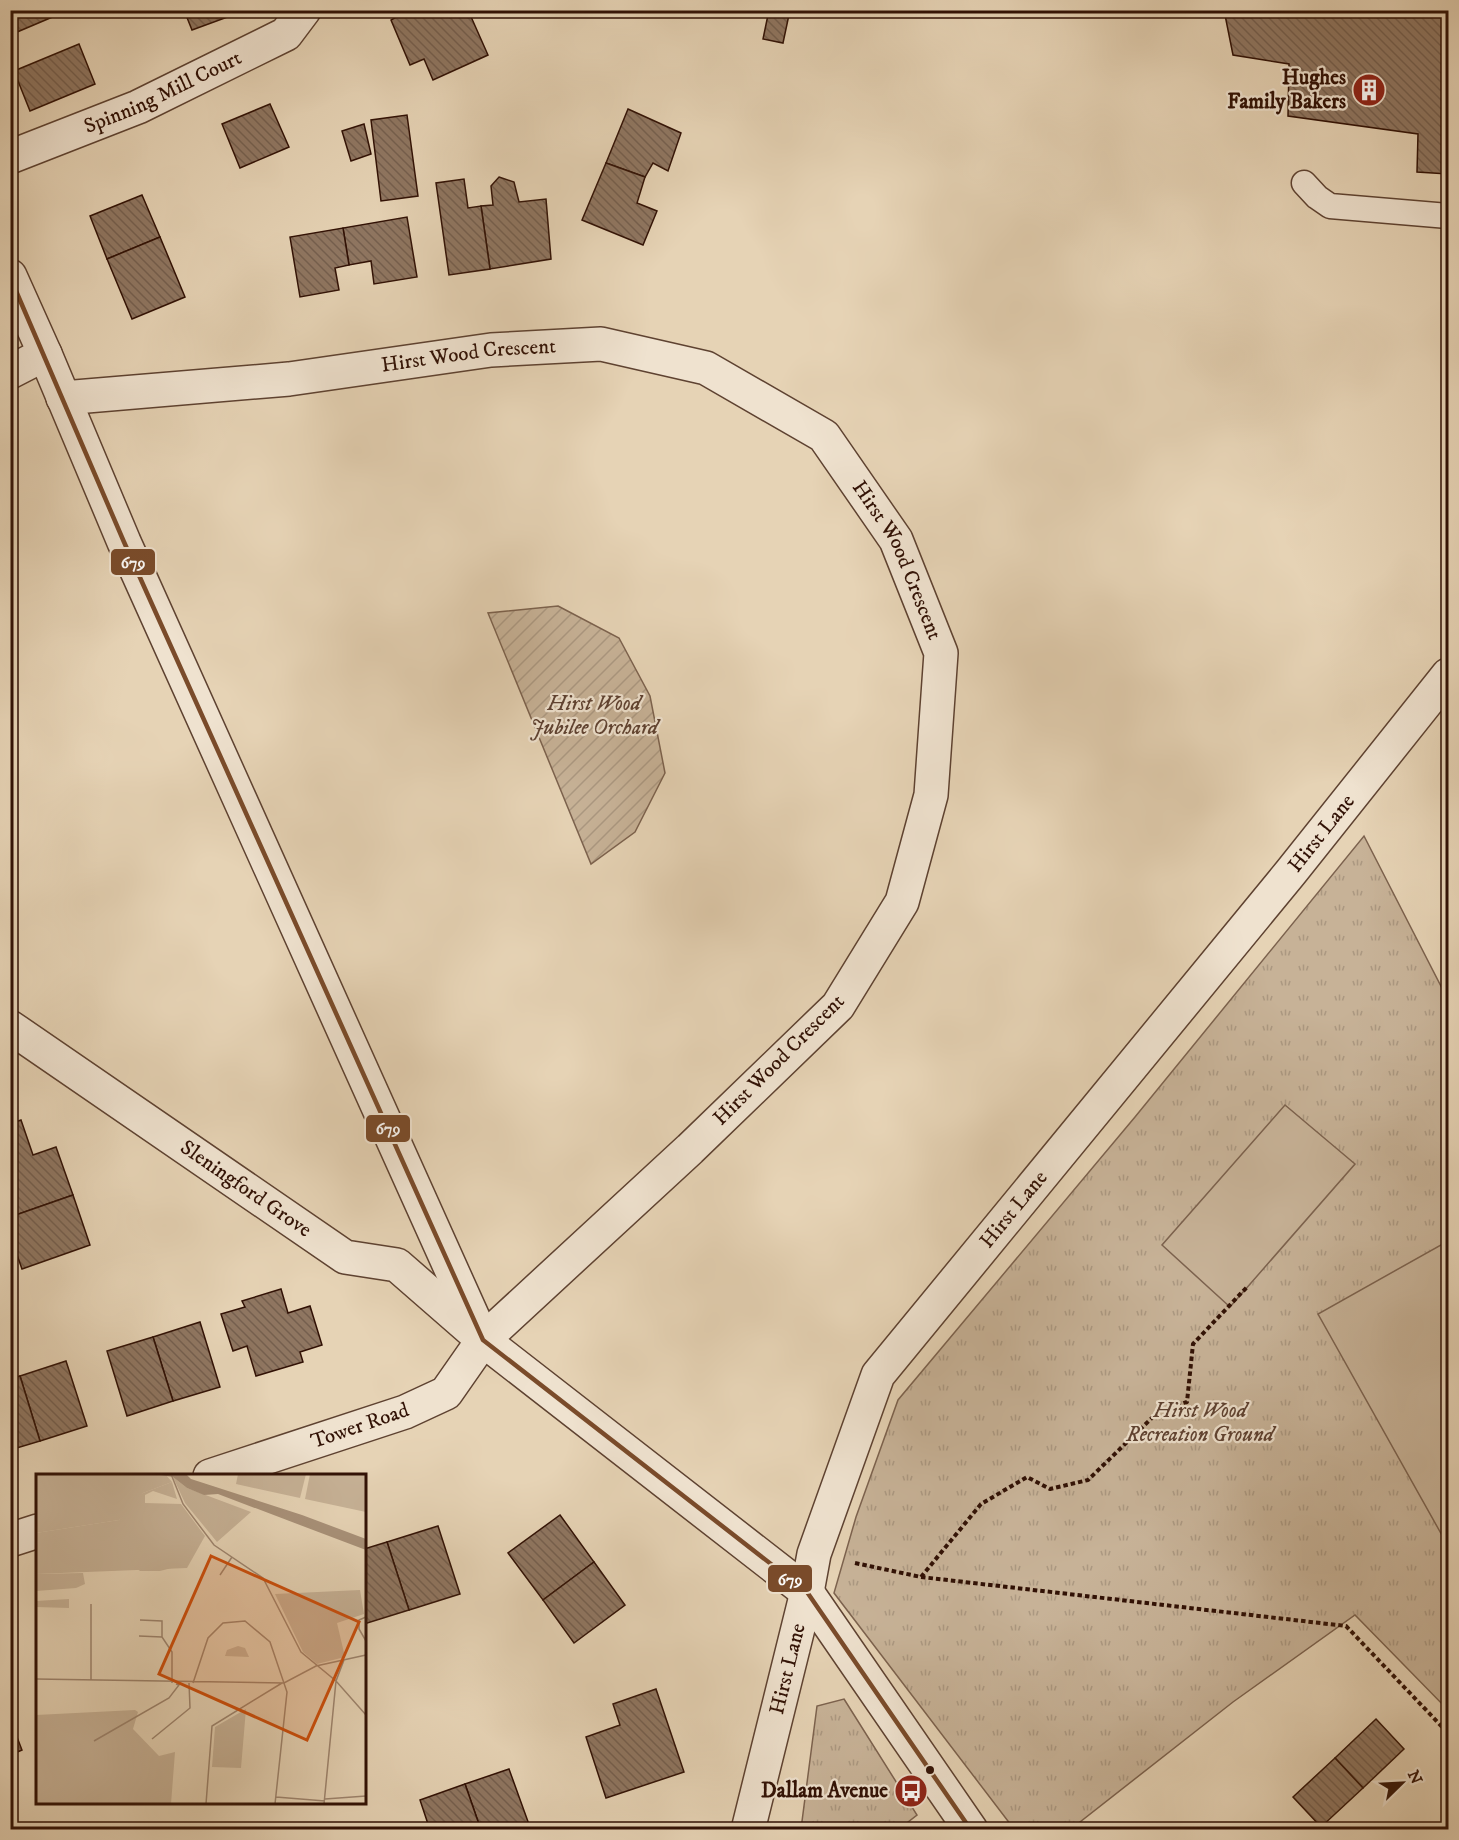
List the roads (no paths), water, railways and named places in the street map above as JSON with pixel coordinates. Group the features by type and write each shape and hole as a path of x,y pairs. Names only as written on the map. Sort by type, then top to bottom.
{"street":[{"name":"Spinning Mill Court","path":"10,157 138,107 286,34 304,10"},
{"path":"10,276 129,553 483,1340"},
{"name":"Hirst Wood Crescent","path":"63,398 289,380 491,350 601,344 706,368 824,436 896,540 941,653 931,795 902,902 838,1006 690,1149 483,1340"},
{"path":"10,372 45,354"},
{"name":"Hirst Lane","path":"748,1830 807,1592 814,1554 878,1375 1291,872 1449,675"},
{"name":"Sleningford Grove","path":"10,1027 345,1257 396,1266 483,1340 807,1592"},
{"name":"Tower Road","path":"216,1474 405,1412 446,1393 483,1340"},
{"path":"10,1540 36,1532"},
{"path":"807,1592 971,1830"}],"lane":[{"path":"1304,183 1317,197 1330,206 1449,216"}],"place":[{"name":"Hughes Family Bakers","path":"1369,90"},
{"name":"Dallam Avenue","path":"911,1791"}],"park label":[{"name":"Hirst Wood Jubilee Orchard","path":"594,716"},
{"name":"Hirst Wood Recreation Ground","path":"1200,1423"}]}
